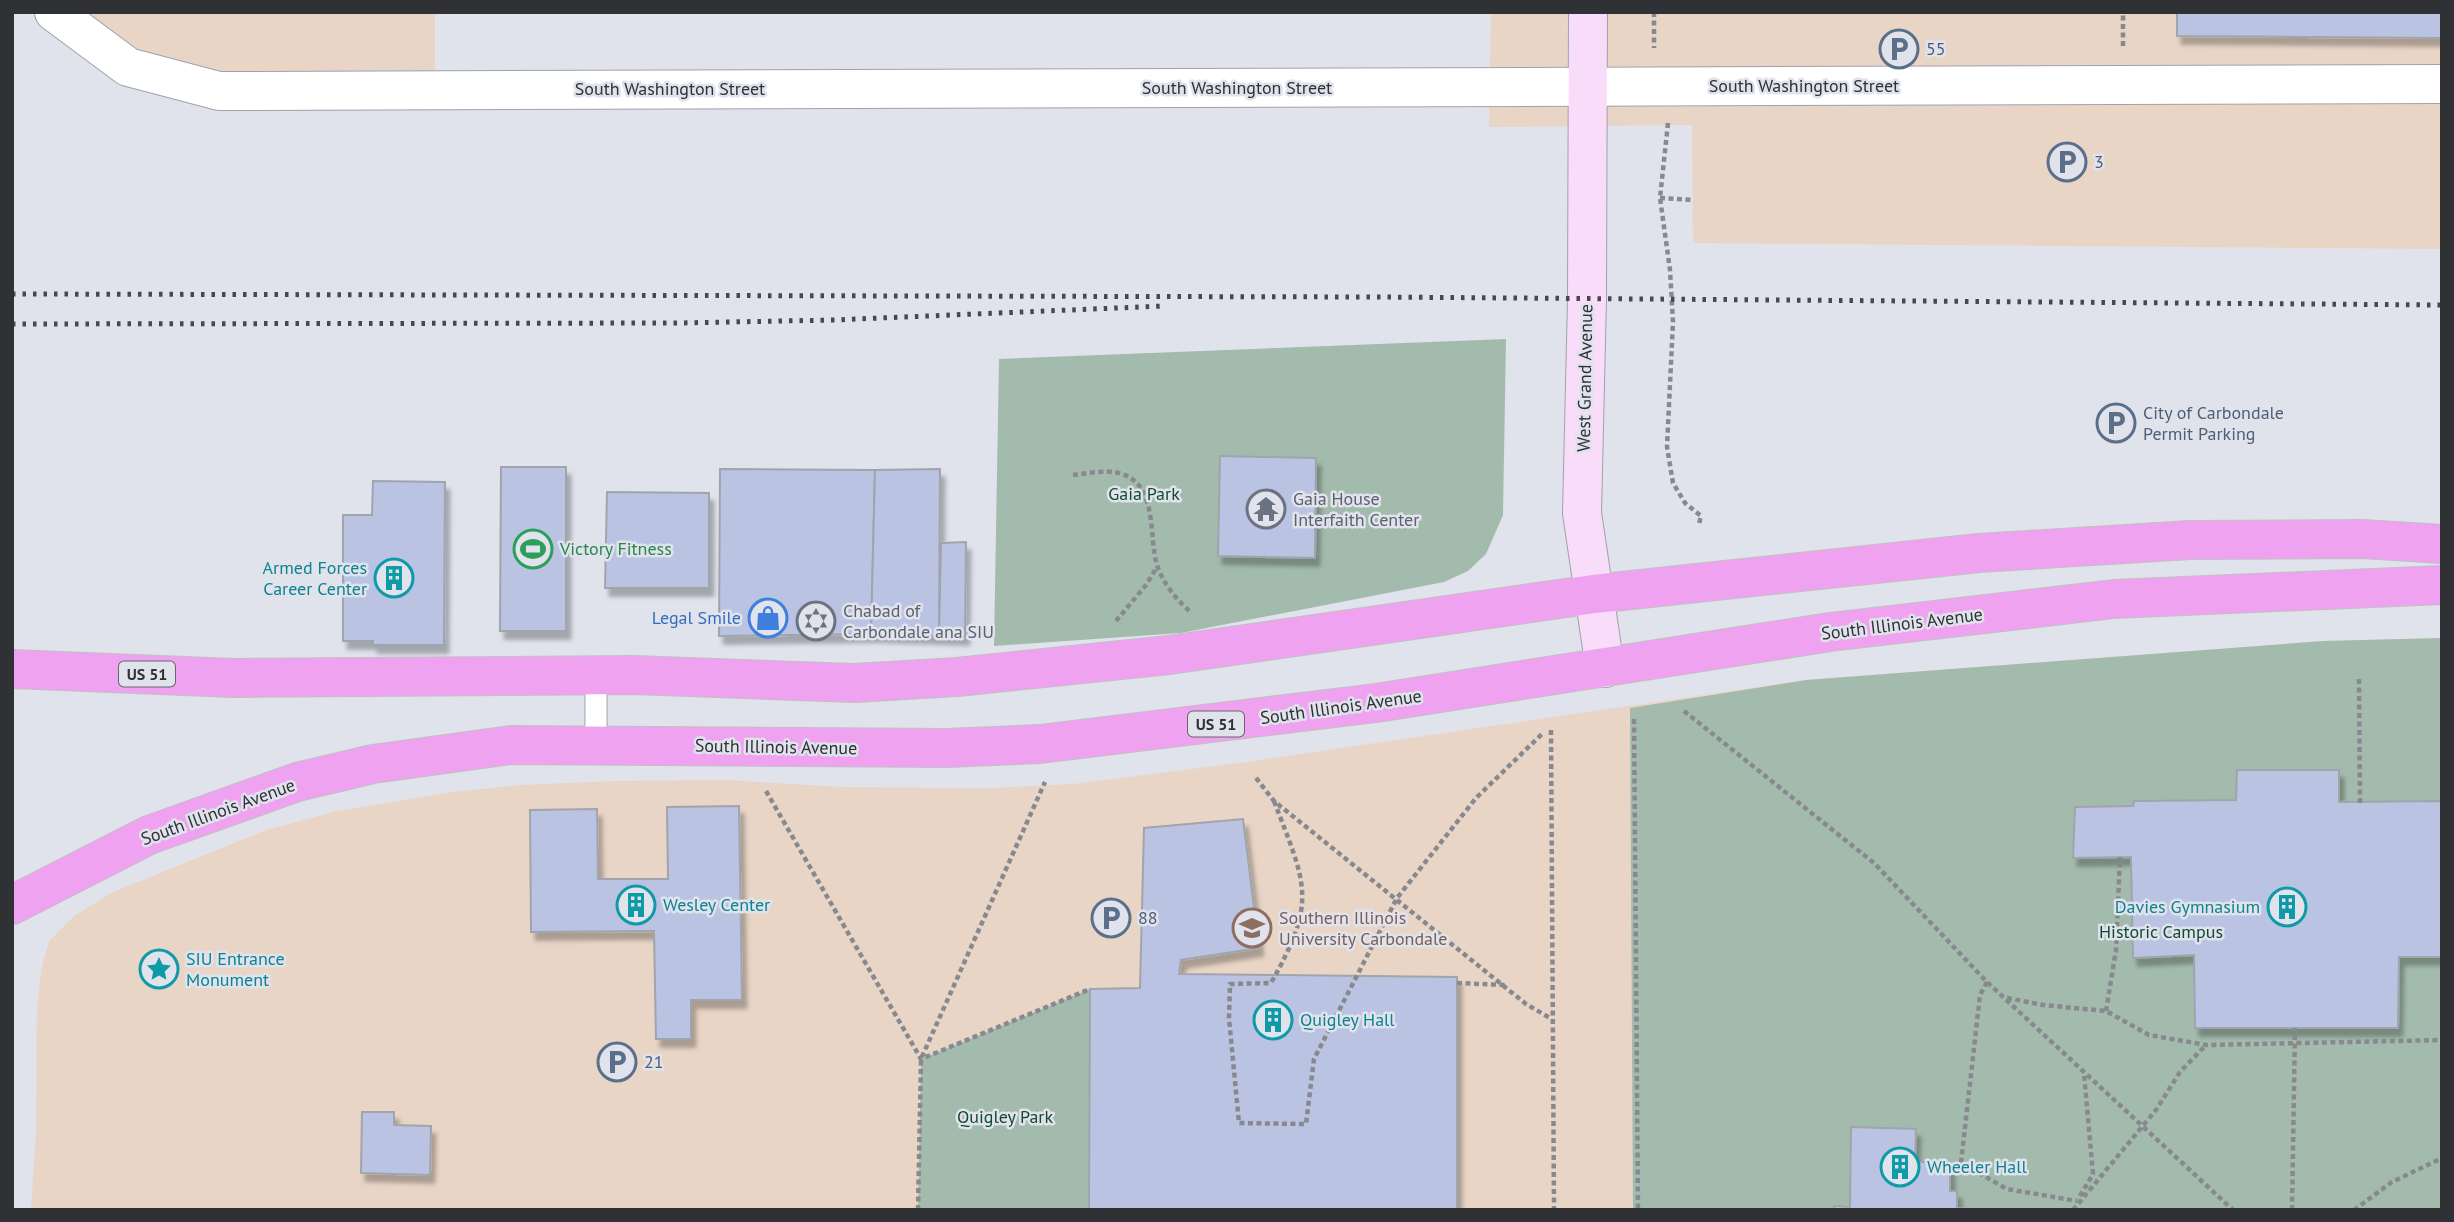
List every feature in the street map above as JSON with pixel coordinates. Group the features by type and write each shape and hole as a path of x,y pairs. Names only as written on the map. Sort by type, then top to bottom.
{"highway":[{"name":"US 51","path":"12,669 234,678 596,676 854,682 957,677 1169,655 1594,594 1979,553 2164,542 2363,539 2442,544"},
{"name":"South Illinois Avenue","path":"12,905 149,835 297,782 373,764 511,745 947,748 1063,741 1376,703 1830,632 2114,599 2442,585"}],"main road":[{"name":"West Grand Avenue","path":"1588,12 1587,299 1582,513 1605,668"}],"street":[{"name":"South Washington Street","path":"54,12 128,67 219,91 2442,84"}],"lane":[{"path":"596,676 596,745"}],"path":[{"path":"1654,12 1656,53"},
{"path":"1668,132 1661,166 1660,198 1670,270 1673,321 1669,467 1679,495 1701,516 1699,524"},
{"path":"1660,198 1693,200"},
{"path":"1073,475 1117,472 1129,477 1141,488 1150,520 1157,566 1172,591 1195,615"},
{"path":"1111,628 1146,585 1157,566"},
{"path":"2359,679 2360,803"},
{"path":"1684,711 1874,863 1987,982 2233,1210"},
{"path":"1634,719 1638,1210"},
{"path":"1551,730 1554,1210"},
{"path":"1274,801 1295,850 1304,885 1301,915 1290,949 1271,983 1230,984 1229,1018 1239,1124 1306,1124 1314,1059 1397,898 1476,797 1544,732"},
{"path":"918,1210 921,1059 1063,741"},
{"path":"1256,778 1274,801 1506,985 1526,1004 1551,1018"},
{"path":"766,791 921,1059"},
{"path":"2106,1011 2116,950 2120,857"},
{"path":"1950,1172 1961,1163 1980,995 1987,982"},
{"path":"1457,983 1506,985"},
{"path":"921,1059 1090,989"},
{"path":"2006,998 2043,1006 2106,1011 2149,1035 2206,1045 2442,1040"},
{"path":"2292,1210 2295,1028"},
{"path":"2077,1201 2109,1170 2180,1073 2206,1045"},
{"path":"2075,1210 2077,1201 2093,1174 2084,1073"},
{"path":"2354,1210 2392,1182 2442,1158"},
{"path":"1961,1163 2007,1189 2077,1201"}],"shaded area":[{"path":"54,12 435,12 435,90 219,91"},
{"path":"1491,12 2442,12 2442,249 1693,243 1692,125 1489,127"},
{"name":"Southern Illinois University Carbondale","path":"2442,638 2442,1210 31,1210 36,1132 37,1008 41,971 49,941 74,916 111,893 266,830 337,811 445,793 520,785 614,781 725,780 841,787 989,788 1073,784 1246,762 1806,680 2323,641"}],"green space":[{"name":"Gaia Park","path":"1506,339 1503,515 1486,554 1468,571 1444,582 1181,633 994,646 999,359"},
{"name":"Historic Campus","path":"2442,638 2442,1210 1633,1210 1630,708 1806,680 2323,641"},
{"name":"Quigley Park","path":"1090,989 1089,1210 918,1210 921,1059"}],"building":[{"path":"2177,12 2442,12 2442,38 2177,36"},
{"name":"Gaia House Interfaith Center","path":"1220,456 1316,458 1315,558 1218,556"},
{"name":"Victory Fitness","path":"501,467 566,467 566,631 500,631"},
{"path":"720,469 875,470 871,634 719,636"},
{"path":"940,469 939,636 871,634 875,470"},
{"name":"Armed Forces Career Center","path":"373,481 445,482 444,645 373,645 373,641 343,641 343,515 372,515"},
{"path":"607,492 709,493 709,588 605,588"},
{"path":"966,542 965,637 939,636 941,543"},
{"name":"Davies Gymnasium","path":"2237,770 2339,770 2339,802 2442,801 2442,957 2399,957 2398,1028 2195,1028 2194,955 2133,958 2131,857 2073,858 2075,807 2133,806 2134,801 2236,800"},
{"name":"Wesley Center","path":"739,806 742,1000 691,1000 691,1039 656,1039 654,931 531,932 530,810 597,809 598,879 668,879 667,807"},
{"name":"Quigley Hall","path":"1243,819 1259,948 1181,960 1179,974 1457,977 1457,1210 1089,1210 1090,989 1140,988 1144,828"},
{"path":"362,1112 394,1112 394,1125 431,1126 430,1175 361,1173"},
{"name":"Wheeler Hall","path":"1851,1127 1916,1129 1915,1162 1950,1162 1950,1191 1957,1191 1957,1208 1980,1210 1834,1210 1834,1206 1850,1207"}],"railway":[{"path":"12,294 1378,297 2442,305"},
{"path":"12,324 678,323 833,320 1164,306"}],"place":[{"name":"55","path":"1899,49"},
{"name":"3","path":"2067,162"},
{"name":"City of Carbondale Permit Parking","path":"2116,423"},
{"name":"Gaia House Interfaith Center","path":"1266,509"},
{"name":"Victory Fitness","path":"533,549"},
{"name":"Armed Forces Career Center","path":"394,578"},
{"name":"Legal Smile","path":"768,618"},
{"name":"Chabad of Carbondale ana SIU","path":"816,621"},
{"name":"Wesley Center","path":"636,905"},
{"name":"Davies Gymnasium","path":"2287,907"},
{"name":"88","path":"1111,918"},
{"name":"Southern Illinois University Carbondale","path":"1252,928"},
{"name":"SIU Entrance Monument","path":"159,969"},
{"name":"Quigley Hall","path":"1273,1020"},
{"name":"21","path":"617,1062"},
{"name":"Wheeler Hall","path":"1900,1167"}]}
